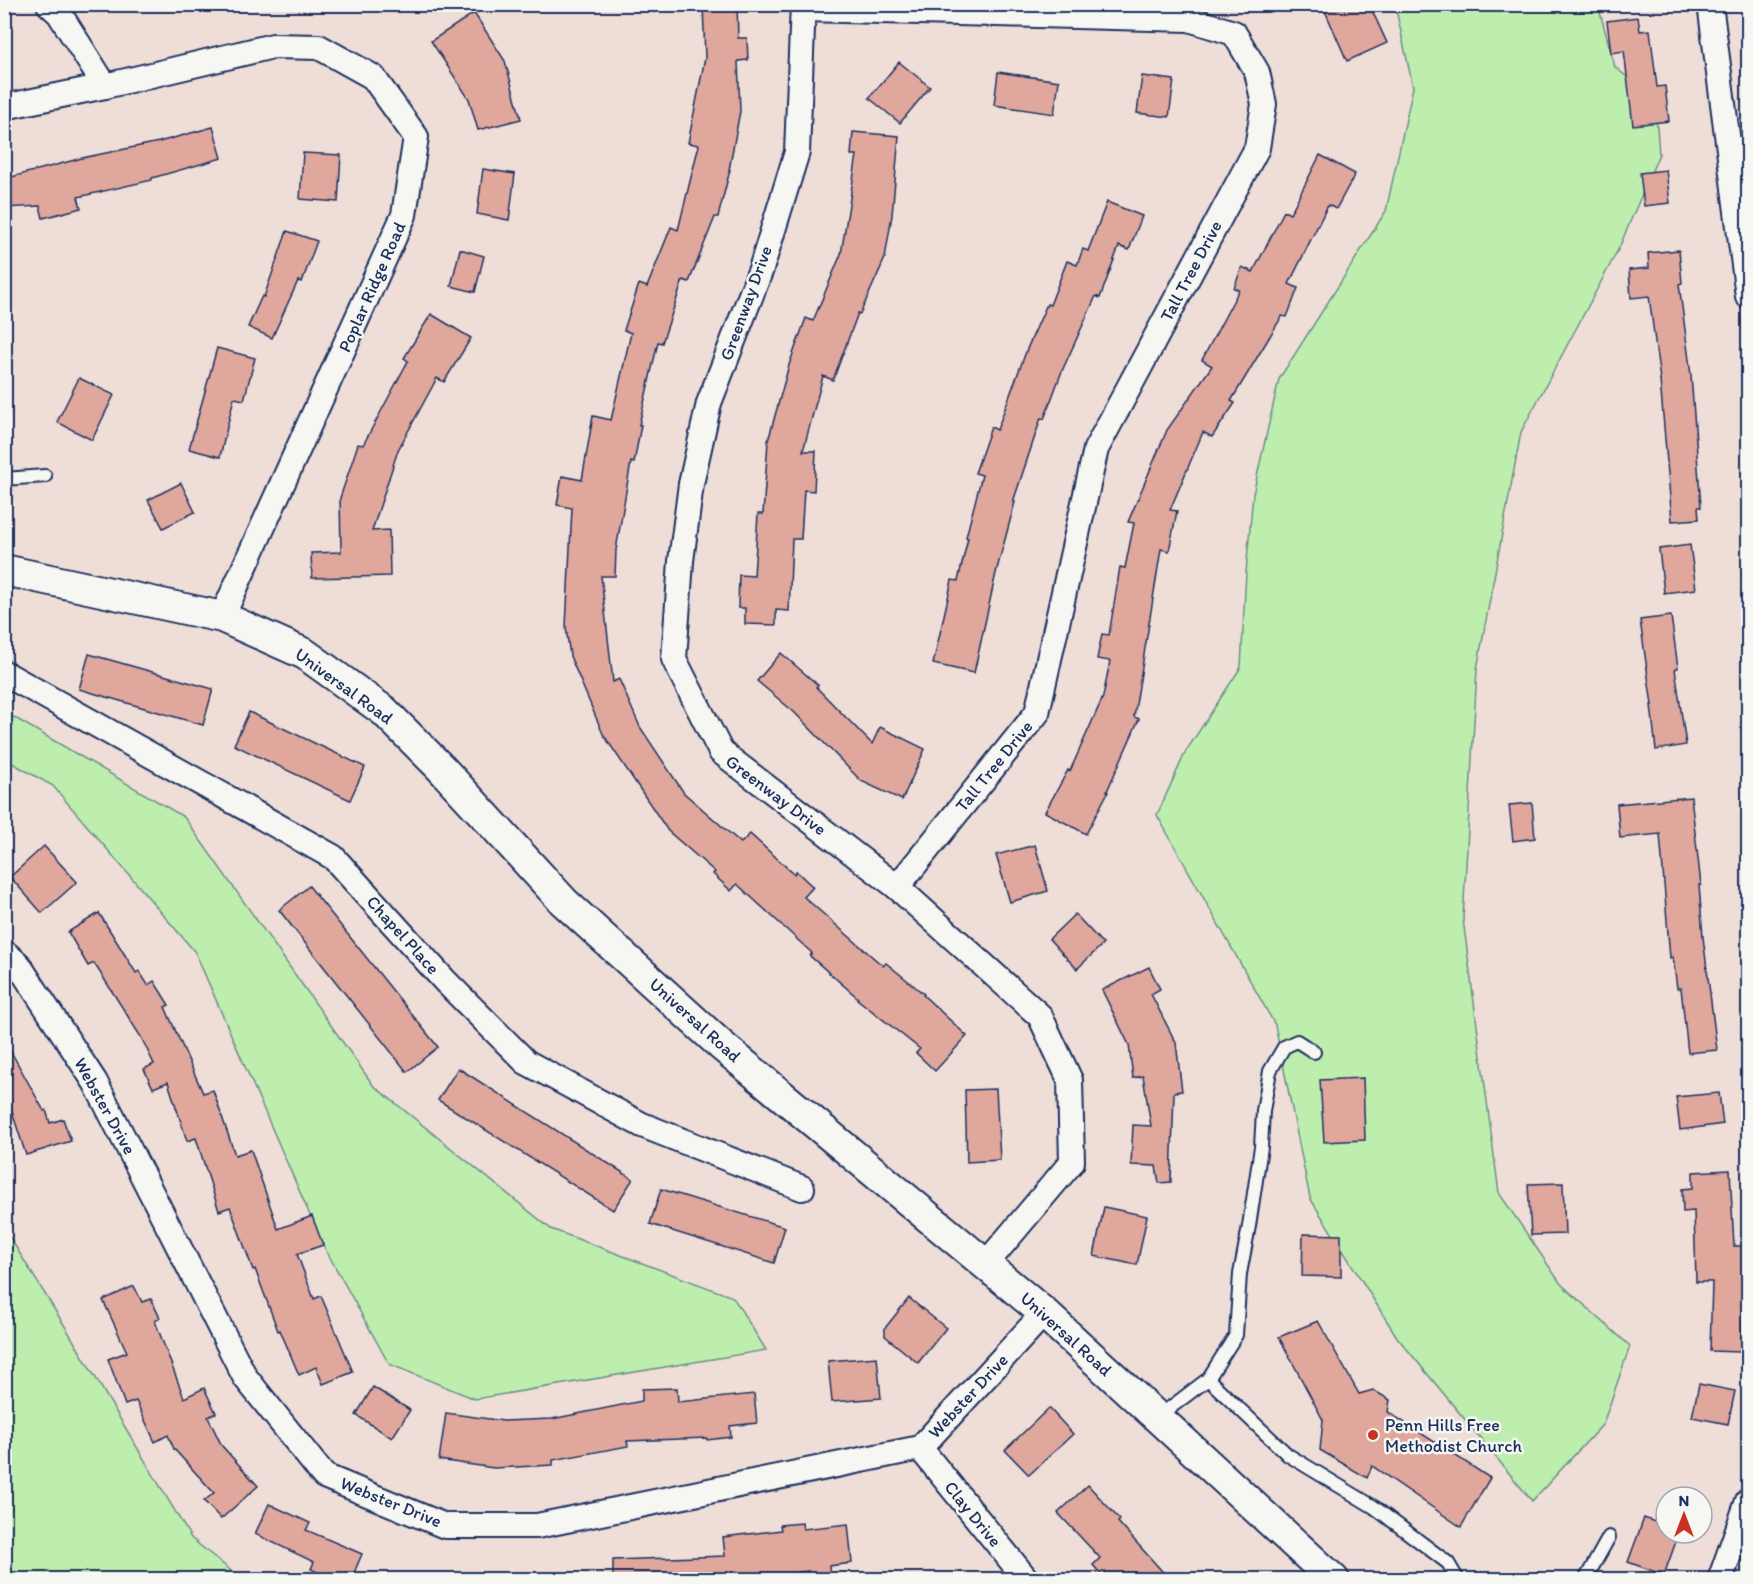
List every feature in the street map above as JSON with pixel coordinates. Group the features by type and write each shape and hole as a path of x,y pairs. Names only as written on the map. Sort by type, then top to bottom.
{"street":[{"path":"49,4 59,13 105,86"},
{"path":"1710,4 1749,296"},
{"name":"Tall Tree Drive","path":"803,7 1189,19 1233,33 1257,72 1264,104 1257,148 1096,449 1037,713 897,886"},
{"name":"Greenway Drive","path":"803,7 797,152 761,269 709,403 691,484 681,561 674,658 721,753 897,886 1040,1016 1070,1080 1072,1162 986,1264"},
{"name":"Poplar Ridge Road","path":"4,107 105,86 273,46 319,47 373,77 416,137 404,215 222,617"},
{"name":"Universal Road","path":"4,570 222,617 305,654 384,711 564,902 722,1046 1044,1313 1334,1580"},
{"name":"Chapel Place","path":"4,673 333,857 445,981 526,1062 642,1125 802,1188"},
{"name":"Webster Drive","path":"4,952 18,964 95,1082 245,1377 324,1476 446,1526 537,1526 920,1448 1044,1313"},
{"name":"Clay Drive","path":"920,1448 1027,1580"},
{"path":"1720,1580 1749,1501"}],"lane":[{"path":"4,479 45,476"},
{"path":"1157,1418 1208,1379 1236,1335 1240,1274 1261,1147 1263,1111 1270,1071 1284,1047 1297,1041 1314,1052"},
{"path":"1208,1379 1288,1455 1374,1507 1448,1563 1458,1580"},
{"path":"1585,1580 1610,1537"}],"green space":[{"path":"1395,5 1598,5 1615,67 1655,100 1659,154 1619,248 1521,432 1477,669 1463,919 1499,1193 1561,1284 1630,1346 1603,1424 1532,1501 1397,1337 1310,1198 1275,1025 1157,815 1186,751 1241,667 1253,494 1279,379 1386,211 1413,87"},
{"path":"5,712 184,817 373,1085 551,1229 733,1297 766,1350 475,1399 389,1364 323,1245 195,952 53,786 5,759"},
{"path":"4,1228 191,1538 241,1579 5,1579"}],"building":[{"path":"703,4 737,4 738,38 747,38 748,60 738,61 740,111 730,170 718,217 715,217 689,282 683,280 662,343 658,342 639,425 641,425 634,463 631,462 616,550 615,576 601,576 613,682 619,679 640,727 684,793 741,843 750,834 794,874 796,871 813,887 804,897 883,966 886,963 924,994 967,1036 935,1071 916,1053 920,1049 857,999 810,956 812,953 737,884 731,891 713,874 715,872 668,831 603,734 570,656 566,627 572,508 557,505 562,476 582,480 593,416 611,420 631,333 624,330 639,284 647,287 671,227 678,230 699,145 688,143 705,58"},
{"path":"1322,4 1369,4 1387,43 1347,61"},
{"path":"474,13 505,61 521,119 478,130 469,99 431,41"},
{"path":"1638,17 1640,31 1650,30 1657,87 1665,86 1669,121 1633,125 1624,51 1611,53 1607,21"},
{"path":"899,62 930,87 900,123 869,98"},
{"path":"998,72 1059,81 1054,114 994,105"},
{"path":"1142,76 1174,80 1169,117 1137,113"},
{"path":"213,127 222,158 152,178 152,180 78,197 81,208 43,218 40,206 4,208 4,179"},
{"path":"853,132 899,136 892,215 885,258 860,314 858,313 833,380 823,376 803,451 816,451 814,491 804,490 801,539 792,539 789,611 776,610 776,625 745,624 745,608 738,608 739,575 754,576 758,514 763,514 768,441 789,365 806,318 813,321 841,254 857,155 851,155"},
{"path":"303,153 341,155 338,202 300,199"},
{"path":"1320,155 1355,174 1336,209 1328,205 1289,284 1298,288 1287,317 1282,316 1231,401 1235,403 1212,437 1203,432 1170,510 1177,511 1169,551 1161,549 1134,717 1139,719 1108,792 1086,834 1045,812 1068,770 1070,771 1103,697 1110,661 1097,659 1102,634 1109,635 1120,567 1125,568 1134,523 1128,522 1167,430 1212,366 1202,360 1239,290 1234,288 1242,267 1253,272 1284,211 1290,214"},
{"path":"483,169 515,174 509,220 477,214"},
{"path":"1666,170 1670,203 1644,206 1640,173"},
{"path":"1107,202 1142,216 1129,250 1119,246 1100,298 1096,296 1062,371 1044,419 1041,418 1013,502 1015,502 996,573 974,673 933,664 952,580 958,581 968,538 966,537 982,475 975,473 991,427 997,430 1027,349 1047,304 1050,305 1067,261 1077,265 1083,249 1088,251"},
{"path":"287,231 317,241 302,282 298,281 272,338 248,327 262,296 264,297"},
{"path":"460,249 484,256 475,292 451,286"},
{"path":"1679,250 1682,283 1679,284 1691,375 1701,507 1698,507 1699,519 1672,521 1660,380 1649,296 1631,298 1629,270 1649,268 1648,253"},
{"path":"431,314 471,338 444,382 437,378 398,450 372,531 389,530 390,576 312,578 311,553 341,552 340,498 358,444 363,445 408,361 404,358"},
{"path":"217,348 255,358 244,400 234,398 220,457 189,449"},
{"path":"79,378 114,395 92,440 57,422"},
{"path":"181,483 195,512 163,528 148,500"},
{"path":"1690,545 1696,589 1664,593 1659,549"},
{"path":"1671,616 1678,668 1675,669 1686,745 1656,750 1640,620"},
{"path":"781,653 818,685 816,687 872,744 880,727 925,749 902,800 861,781 794,712 757,681"},
{"path":"89,654 213,689 203,725 79,689"},
{"path":"249,712 365,767 350,800 234,745"},
{"path":"1691,797 1701,885 1699,885 1703,937 1717,1050 1688,1053 1681,988 1677,988 1673,957 1670,958 1660,834 1620,838 1617,804"},
{"path":"1532,803 1535,838 1513,841 1509,805"},
{"path":"1035,845 1048,891 1010,902 996,855"},
{"path":"44,846 77,882 42,913 10,877"},
{"path":"309,886 438,1047 407,1072 279,910"},
{"path":"99,913 136,973 139,971 148,985 154,981 169,1005 165,1007 203,1093 213,1090 235,1155 251,1150 278,1229 312,1216 323,1245 297,1254 314,1299 321,1296 353,1372 323,1384 316,1367 299,1375 280,1330 278,1331 230,1207 219,1211 196,1138 187,1141 168,1082 153,1088 144,1069 154,1064 141,1037 94,963 88,966 68,932"},
{"path":"1075,914 1103,944 1077,969 1049,939"},
{"path":"1149,967 1160,989 1151,994 1176,1043 1182,1091 1174,1092 1171,1182 1159,1183 1156,1166 1131,1165 1133,1125 1151,1126 1143,1076 1133,1078 1129,1045 1102,990"},
{"path":"4,1039 44,1111 46,1110 50,1123 63,1119 71,1141 26,1155 4,1087"},
{"path":"458,1068 633,1179 613,1210 438,1100"},
{"path":"1363,1078 1365,1140 1324,1142 1320,1080"},
{"path":"996,1089 1000,1160 967,1162 965,1090"},
{"path":"1719,1093 1723,1124 1680,1130 1676,1097"},
{"path":"1730,1170 1734,1246 1745,1246 1741,1352 1710,1351 1712,1282 1696,1282 1694,1211 1683,1212 1682,1189 1693,1188 1693,1172"},
{"path":"1563,1183 1565,1234 1531,1235 1528,1184"},
{"path":"661,1189 785,1227 774,1263 650,1224"},
{"path":"1104,1207 1147,1216 1137,1265 1094,1256"},
{"path":"1303,1234 1341,1235 1341,1277 1302,1276"},
{"path":"134,1286 142,1302 151,1299 160,1318 155,1321 184,1398 204,1388 216,1413 208,1417 222,1446 258,1486 221,1519 204,1501 214,1493 174,1449 168,1435 155,1442 136,1401 125,1405 108,1359 127,1352 103,1300"},
{"path":"909,1298 946,1328 918,1363 885,1336 885,1328"},
{"name":"Penn Hills Free Methodist Church","path":"1318,1321 1359,1394 1373,1390 1390,1400 1388,1412 1490,1478 1461,1527 1372,1466 1367,1478 1320,1450 1323,1420 1279,1337"},
{"path":"877,1357 881,1398 832,1402 828,1361"},
{"path":"1699,1384 1735,1391 1728,1424 1692,1417"},
{"path":"373,1387 410,1410 392,1438 356,1415"},
{"path":"677,1388 678,1402 754,1394 757,1423 730,1426 731,1437 707,1440 707,1438 627,1441 628,1446 553,1460 553,1465 494,1468 439,1460 446,1413 504,1421 552,1419 642,1401 642,1389"},
{"path":"1049,1408 1073,1434 1029,1475 1005,1450"},
{"path":"1088,1485 1170,1580 1106,1580 1093,1565 1100,1558 1058,1513"},
{"path":"269,1504 310,1523 306,1530 362,1554 351,1580 334,1580 311,1569 314,1562 255,1534"},
{"path":"1644,1518 1654,1522 1654,1545 1675,1545 1664,1575 1628,1562"},
{"path":"802,1523 803,1529 848,1524 852,1563 829,1566 830,1575 809,1577 808,1571 734,1580 613,1580 613,1560 725,1556 723,1537 781,1530 780,1525"}],"place":[{"name":"Penn Hills Free Methodist Church","path":"1373,1435"}]}
